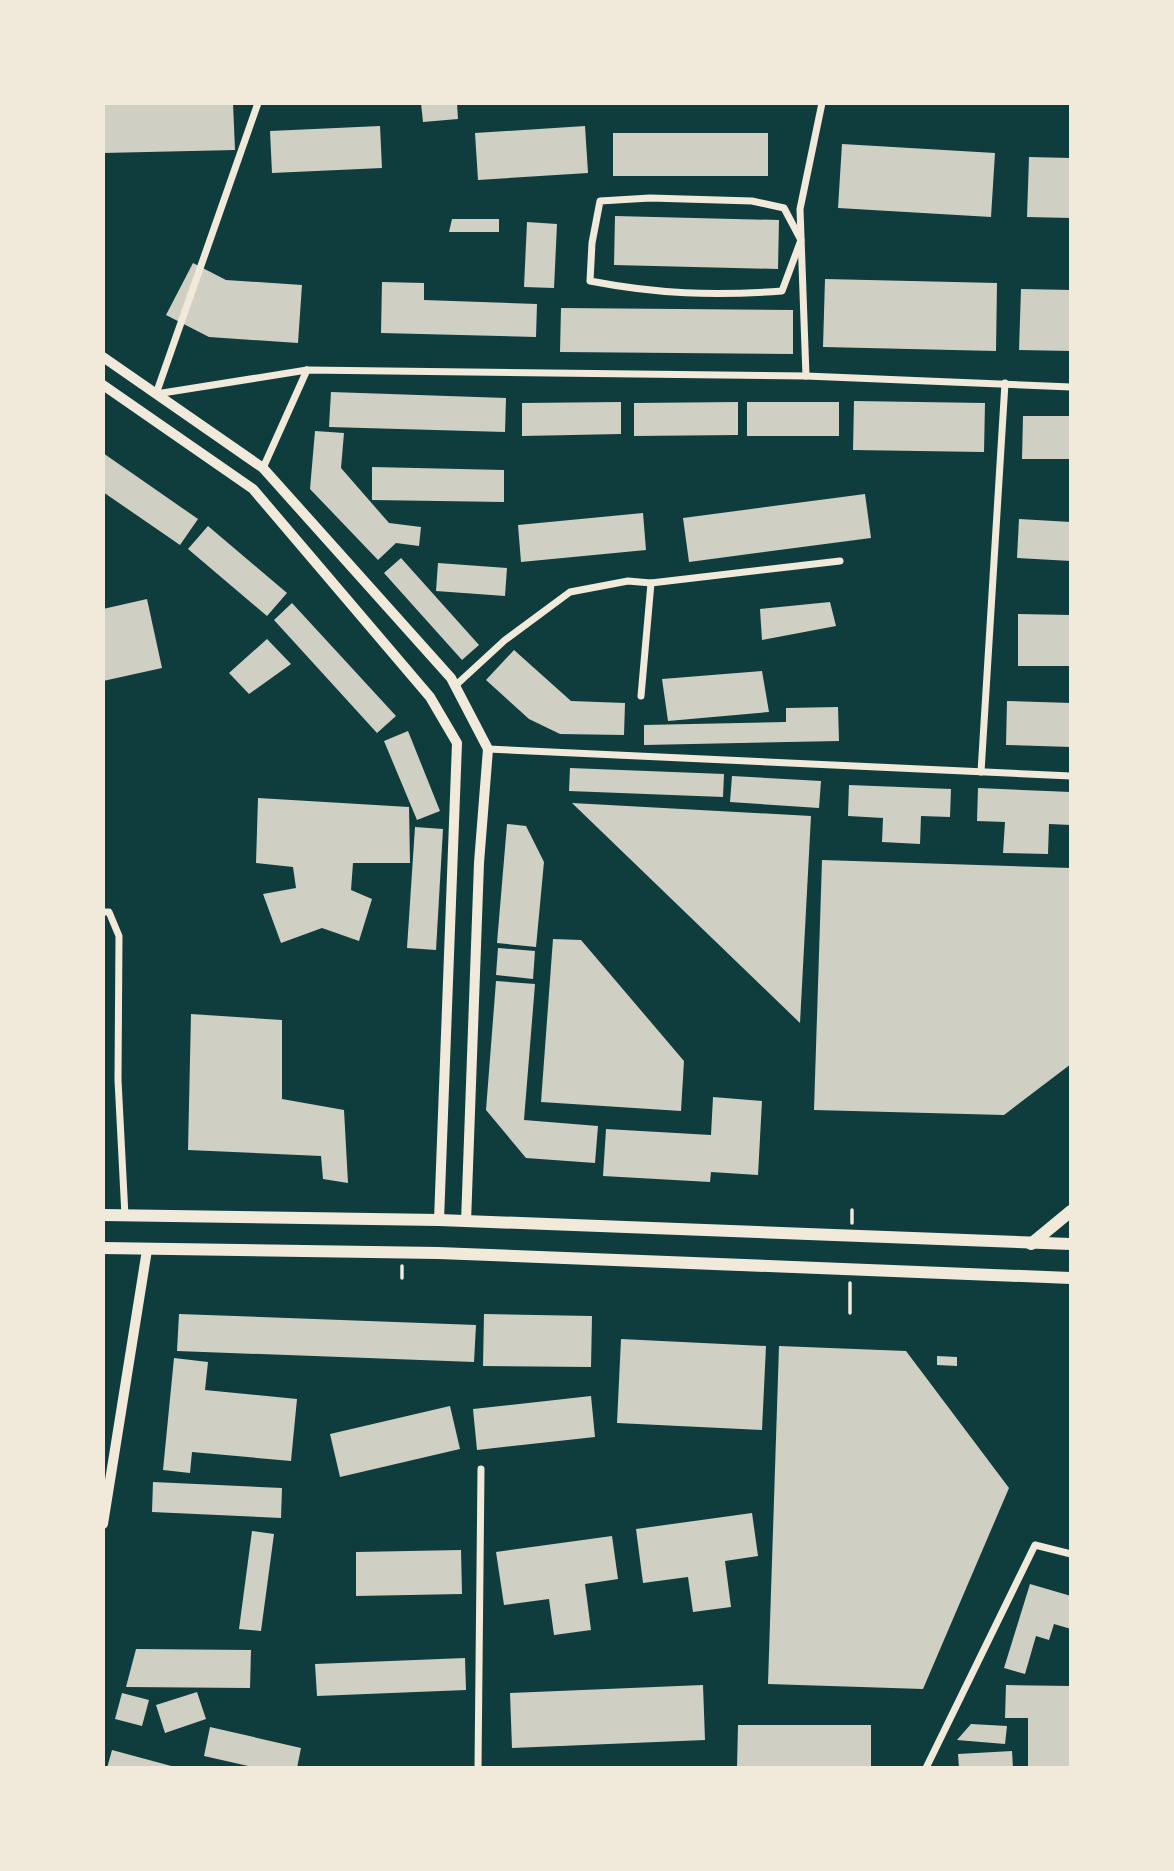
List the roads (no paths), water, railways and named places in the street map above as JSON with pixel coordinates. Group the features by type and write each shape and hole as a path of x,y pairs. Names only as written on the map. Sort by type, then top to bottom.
{"main road":[{"path":"1031,1244 1071,1211"},
{"path":"103,1215 439,1220 1071,1244"},
{"path":"103,1248 438,1253 1066,1278 1071,1290"}],"street":[{"path":"156,394 258,103"},
{"path":"806,376 800,209 822,103"},
{"path":"650,198 752,201 784,208 801,240 782,290 734,294 648,292 590,281 592,243 600,201 650,198"},
{"path":"103,357 263,468 455,686 488,749 479,863 466,1222"},
{"path":"156,394 307,370 806,376 1071,387"},
{"path":"263,468 307,370"},
{"path":"981,772 1005,383"},
{"path":"103,386 253,489 430,697 457,743 439,1220"},
{"path":"455,686 505,640 570,592 628,582 651,583 840,561"},
{"path":"641,696 651,583"},
{"path":"488,749 1071,776"},
{"path":"103,912 109,912 119,936 118,1080 125,1216"},
{"path":"103,1524 147,1250"},
{"path":"478,1768 481,1469"},
{"path":"926,1768 1035,1545 1071,1555"}]}
